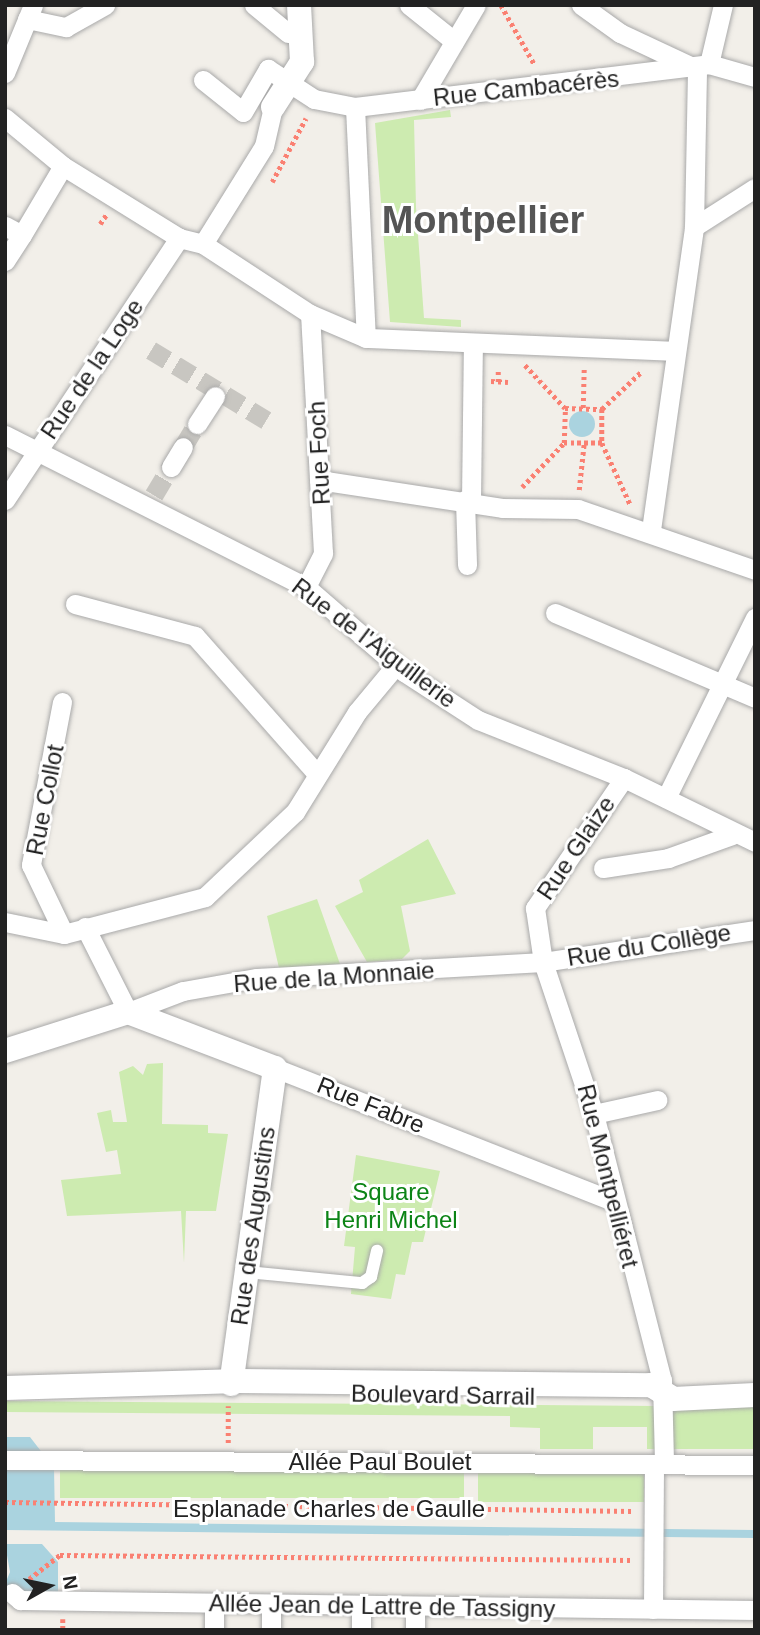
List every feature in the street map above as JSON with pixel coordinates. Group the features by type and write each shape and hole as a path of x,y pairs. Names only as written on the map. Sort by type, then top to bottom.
{"street":[{"path":"5,73 30,12 66,27 105,5"},
{"path":"254,5 288,33"},
{"path":"286,5 287,82"},
{"path":"204,244 264,146 273,107 302,62 299,5"},
{"path":"409,5 454,41"},
{"path":"420,100 476,5"},
{"path":"581,5 620,33 703,66 754,77 755,92"},
{"path":"647,529 669,351 694,227 703,66 723,5"},
{"name":"Rue Cambacérès","path":"314,99 355,107 541,88 703,66"},
{"path":"203,80 243,112 268,69 314,99"},
{"path":"355,107 366,338"},
{"path":"5,118 63,166 179,238 204,244 310,314 366,338 669,351"},
{"path":"5,261 14,230 63,166"},
{"path":"694,227 755,188"},
{"name":"Rue de la Loge","path":"5,500 179,238"},
{"name":"Rue Foch","path":"306,587 323,553 310,314"},
{"path":"467,565 473,343"},
{"path":"197,424 215,396"},
{"name":"Rue de l'Aiguillerie","path":"5,435 34,454 150,502 306,587 396,665 502,732 624,778 732,835 755,842"},
{"path":"171,467 183,447"},
{"path":"319,480 468,500 502,508 578,509 647,529 755,570"},
{"path":"75,604 195,636 246,686 268,722 316,773"},
{"path":"555,613 721,687 755,698"},
{"path":"666,798 755,618"},
{"path":"5,922 64,934 85,927 137,919 205,897 265,846 396,665"},
{"name":"Rue Collot","path":"62,702 32,865 64,934"},
{"name":"Rue Glaize","path":"543,962 535,908 624,778"},
{"path":"603,868 668,858 732,835"},
{"path":"5,1051 128,1012 85,927"},
{"name":"Rue du Collège","path":"543,962 755,930"},
{"name":"Rue de la Monnaie","path":"128,1012 183,991 257,978 543,962"},
{"name":"Rue Montpelliéret","path":"543,962 594,1114 612,1201 670,1393 659,1464"},
{"name":"Rue Fabre","path":"128,1012 612,1201"},
{"name":"Rue des Augustins","path":"230,1394 275,1068"},
{"path":"594,1114 657,1100"},
{"name":"Boulevard Sarrail","path":"5,1388 230,1394 651,1397 670,1393 755,1395"},
{"name":"Allée Paul Boulet","path":"5,1460 755,1465"},
{"path":"653,1609 654,1511 659,1464"},
{"name":"Allée Jean de Lattre de Tassigny","path":"12,1593 20,1600 361,1607 755,1610"},
{"path":"214,1603 214,1630"},
{"path":"271,1604 271,1630"},
{"path":"361,1607 361,1630"},
{"path":"415,1607 415,1630"},
{"path":"734,1610 739,1630"}],"lane":[{"path":"247,1272 362,1283 371,1277 377,1251"}],"path":[{"path":"501,5 518,27 541,88"},
{"path":"272,182 314,99"},
{"path":"502,508 565,443 565,408 505,344"},
{"path":"583,408 584,347"},
{"path":"565,408 602,409 669,351"},
{"path":"498,369 498,382"},
{"path":"602,409 602,443 647,529"},
{"path":"565,443 602,443"},
{"path":"578,509 584,443"},
{"path":"228,1461 230,1394"},
{"name":"Esplanade Charles de Gaulle","path":"5,1502 654,1511"},
{"name":"Esplanade Charles de Gaulle","path":"60,1555 653,1560"}],"green space":[{"path":"450,110 451,117 414,120 416,207 424,318 461,320 461,327 390,322 375,123"},
{"path":"428,839 456,894 401,906 410,951 402,959 367,962 335,906 363,892 359,880"},
{"path":"317,899 340,964 279,968 267,916"},
{"path":"163,1063 162,1124 208,1125 208,1133 228,1134 216,1211 186,1211 184,1263 181,1211 67,1216 61,1180 121,1174 117,1150 106,1152 97,1113 111,1110 113,1122 127,1122 119,1072 133,1066 143,1075 147,1064"},
{"name":"Square Henri Michel","path":"356,1155 440,1171 423,1242 412,1242 405,1275 396,1274 391,1299 351,1294 355,1247 344,1246"},
{"path":"5,1401 657,1406 656,1449 647,1449 647,1427 593,1427 593,1449 540,1449 540,1428 510,1427 510,1416 5,1412"},
{"path":"670,1406 755,1406 755,1449 670,1449"},
{"path":"60,1468 464,1468 464,1498 60,1498"},
{"path":"478,1473 644,1473 644,1502 478,1502"}],"water":[{"path":"582,411 591,415 595,424 591,433 582,437 573,433 569,424 573,415"},
{"path":"5,1437 30,1437 54,1468 55,1522 755,1530 755,1538 5,1530"},
{"path":"5,1544 42,1544 58,1562 58,1597 19,1596 5,1584 10,1572"}],"tunnel":[{"path":"151,350 266,420"},
{"path":"183,447 197,424"},
{"path":"154,495 171,467"}],"district":[{"name":"Montpellier","path":"483,221"}]}
